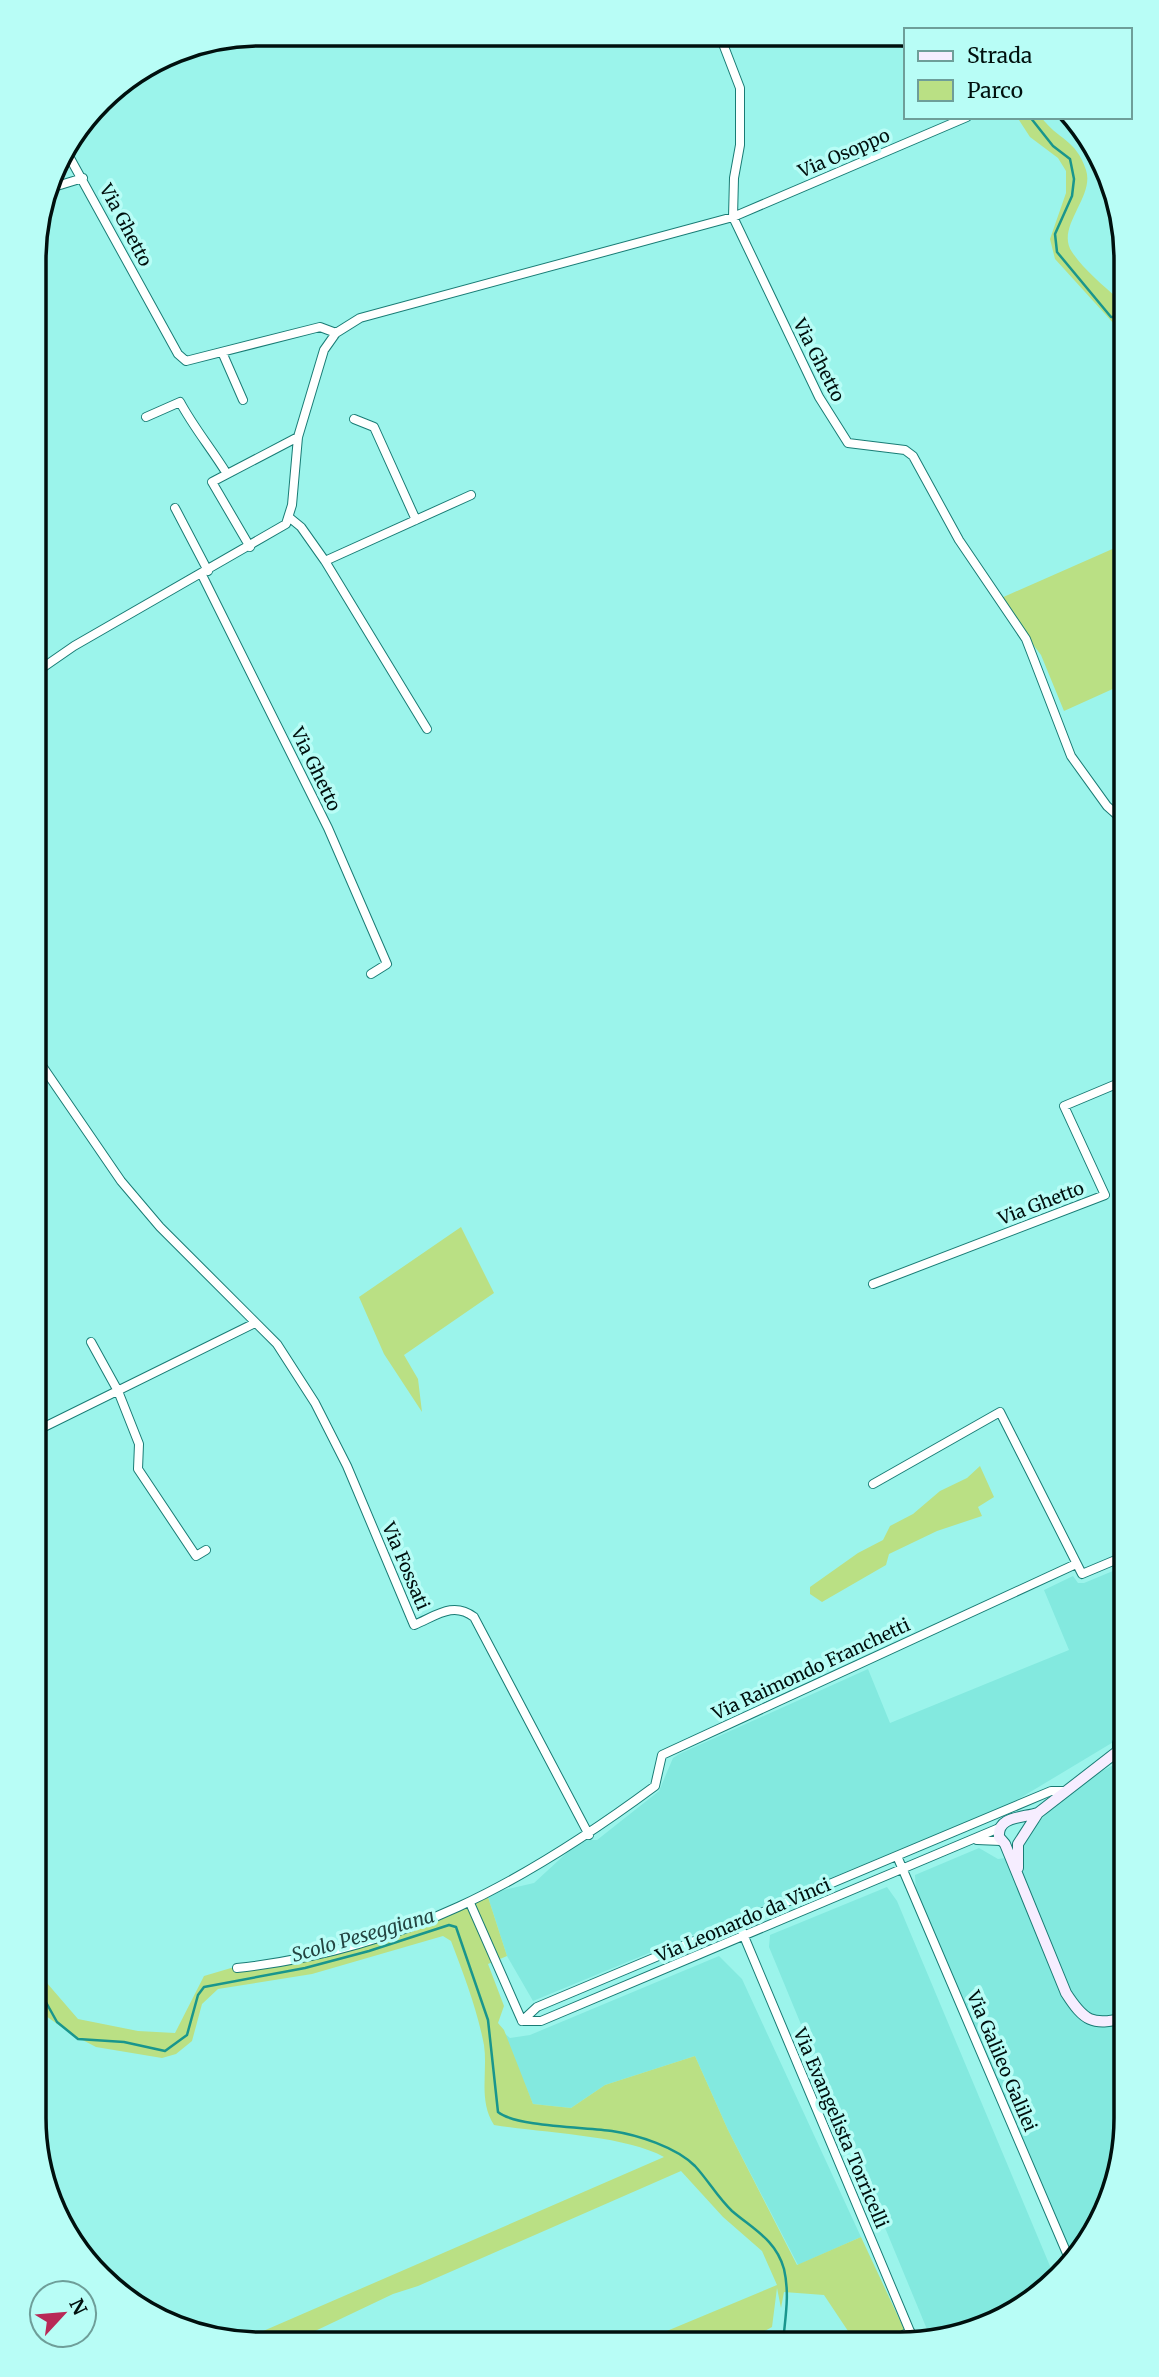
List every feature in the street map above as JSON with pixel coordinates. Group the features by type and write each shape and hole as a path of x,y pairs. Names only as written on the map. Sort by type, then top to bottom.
{"main road":[{"path":"1113,1761 1038,1813 1007,1820 999,1828 1066,1993 1080,2014 1090,2021 1113,2019"},
{"path":"1018,1874 1018,1844 1038,1813"},
{"path":"1015,1820 1025,1831"},
{"path":"1003,1843 1018,1844"}],"street":[{"path":"46,665 74,646 275,533 290,518 298,437 324,350 336,333 360,318 733,217 734,178 740,145 740,88 724,46"},
{"name":"Via Osoppo","path":"733,217 962,119"},
{"name":"Via Ghetto","path":"71,158 178,354 186,362 320,327 336,333"},
{"name":"Via Ghetto","path":"59,185 83,178"},
{"name":"Via Ghetto","path":"733,217 838,431 848,443 905,450 913,456 959,540 1026,639 1071,756 1114,812"},
{"path":"222,352 243,400"},
{"path":"146,417 180,402 196,432 205,438 227,474"},
{"path":"354,419 374,427 416,520"},
{"path":"250,548 212,481 298,437"},
{"path":"325,561 471,495"},
{"name":"Via Ghetto","path":"175,508 328,828 387,964 371,974"},
{"path":"290,518 302,527 325,561 426,729"},
{"name":"Via Fossati","path":"46,1072 121,1181 160,1227 277,1345 315,1404 347,1466 414,1625 453,1608 463,1609 474,1617 589,1835"},
{"name":"Via Ghetto","path":"873,1284 1105,1195 1064,1106 1114,1085"},
{"path":"46,1426 254,1323"},
{"path":"91,1342 118,1391 139,1444 138,1469 196,1556 206,1550"},
{"path":"873,1484 1000,1412 1076,1564"},
{"name":"Via Raimondo Franchetti","path":"589,1835 655,1786 662,1755 1076,1564 1082,1574 1113,1561"},
{"path":"470,1903 523,2021 537,2007 738,1922 1051,1791 1069,1791"},
{"name":"Via Leonardo da Vinci","path":"523,2021 541,2021 999,1828"},
{"path":"237,1968 284,1963 366,1943 454,1912 589,1835"},
{"name":"Via Leonardo da Vinci","path":"974,1840 1003,1843"},
{"name":"Via Galileo Galilei","path":"897,1856 1066,2251"},
{"name":"Via Evangelista Torricelli","path":"738,1922 909,2331"}],"shaded area":[{"path":"1113,1571 1113,1742 1012,1803 533,2001 507,1956 487,1894 534,1883 586,1835 590,1840 597,1840 659,1791 673,1758 679,1754 868,1669 890,1723 1069,1650 1044,1590 1073,1576 1078,1583"},
{"path":"1113,1765 1113,2132 1102,2187 1085,2225 1069,2248 916,1892 915,1875 979,1848 998,1859 1019,1856 1032,1830 1049,1811 1091,1777"},
{"path":"887,1887 897,1901 1051,2269 1019,2296 969,2320 927,2330 769,1947 770,1935"},
{"path":"719,1956 742,1979 861,2237 798,2265 728,2130 695,2056 605,2085 571,2108 533,2104 503,2032 510,2038 530,2035"}],"green space":[{"path":"1018,119 1042,119 1072,146 1082,160 1087,180 1071,222 1068,242 1072,252 1087,271 1114,295 1114,324 1055,259 1050,239 1066,193 1066,171 1058,158 1030,137"},
{"path":"1114,548 1114,689 1064,711 1041,655 999,599"},
{"path":"461,1227 494,1293 404,1355 418,1379 422,1412 384,1354 359,1297"},
{"path":"980,1466 994,1497 978,1507 982,1516 937,1531 889,1554 886,1565 822,1602 810,1594 810,1587 858,1553 883,1540 890,1526 913,1514 940,1491 967,1478"},
{"path":"487,1894 507,1956 488,1964 504,2006 498,2023 504,2030 533,2104 571,2108 605,2085 695,2056 728,2130 797,2265 861,2237 905,2332 849,2332 824,2295 784,2292 781,2308 777,2288 772,2327 763,2332 664,2332 777,2285 762,2251 723,2217 681,2171 418,2286 393,2294 313,2332 261,2332 664,2157 605,2139 494,2125 486,2106 485,2055 478,2018 451,1941 443,1936 312,1974 218,1989 202,2004 192,2041 176,2054 162,2058 96,2047 46,2016 46,1982 78,2019 138,2031 175,2033 204,1976 248,1963 352,1947"}],"waterway":[{"path":"1032,119 1053,146 1070,159 1074,179 1072,196 1055,234 1057,252 1111,317 1114,317"},
{"name":"Scolo Peseggiana","path":"46,2002 57,2022 78,2039 124,2042 165,2051 187,2035 198,1995 204,1987 305,1968 449,1925 456,1927 488,2020 498,2112 535,2124 633,2135 687,2159 700,2171 727,2206 763,2236 775,2250 784,2269 787,2288 784,2332"}]}
